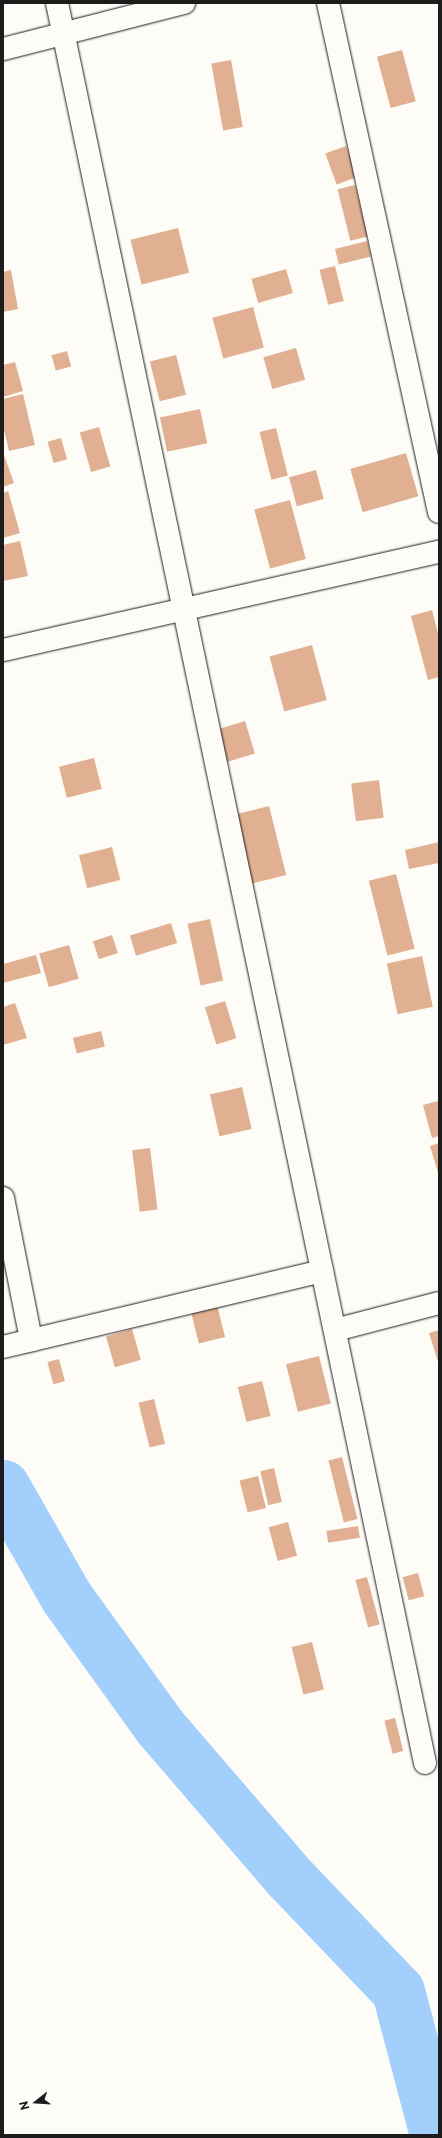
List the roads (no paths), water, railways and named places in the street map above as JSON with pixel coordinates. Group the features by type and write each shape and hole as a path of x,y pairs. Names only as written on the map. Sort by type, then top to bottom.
{"street":[{"path":"57,3 425,1763"},
{"path":"3,49 184,3"},
{"path":"328,3 439,512"},
{"path":"3,650 439,552"},
{"path":"3,1198 31,1340"},
{"path":"3,1347 322,1271"},
{"path":"335,1330 439,1303"}],"waterway":[{"path":"3,1486 67,1598 160,1727 290,1878 398,1991 436,2135"}]}
